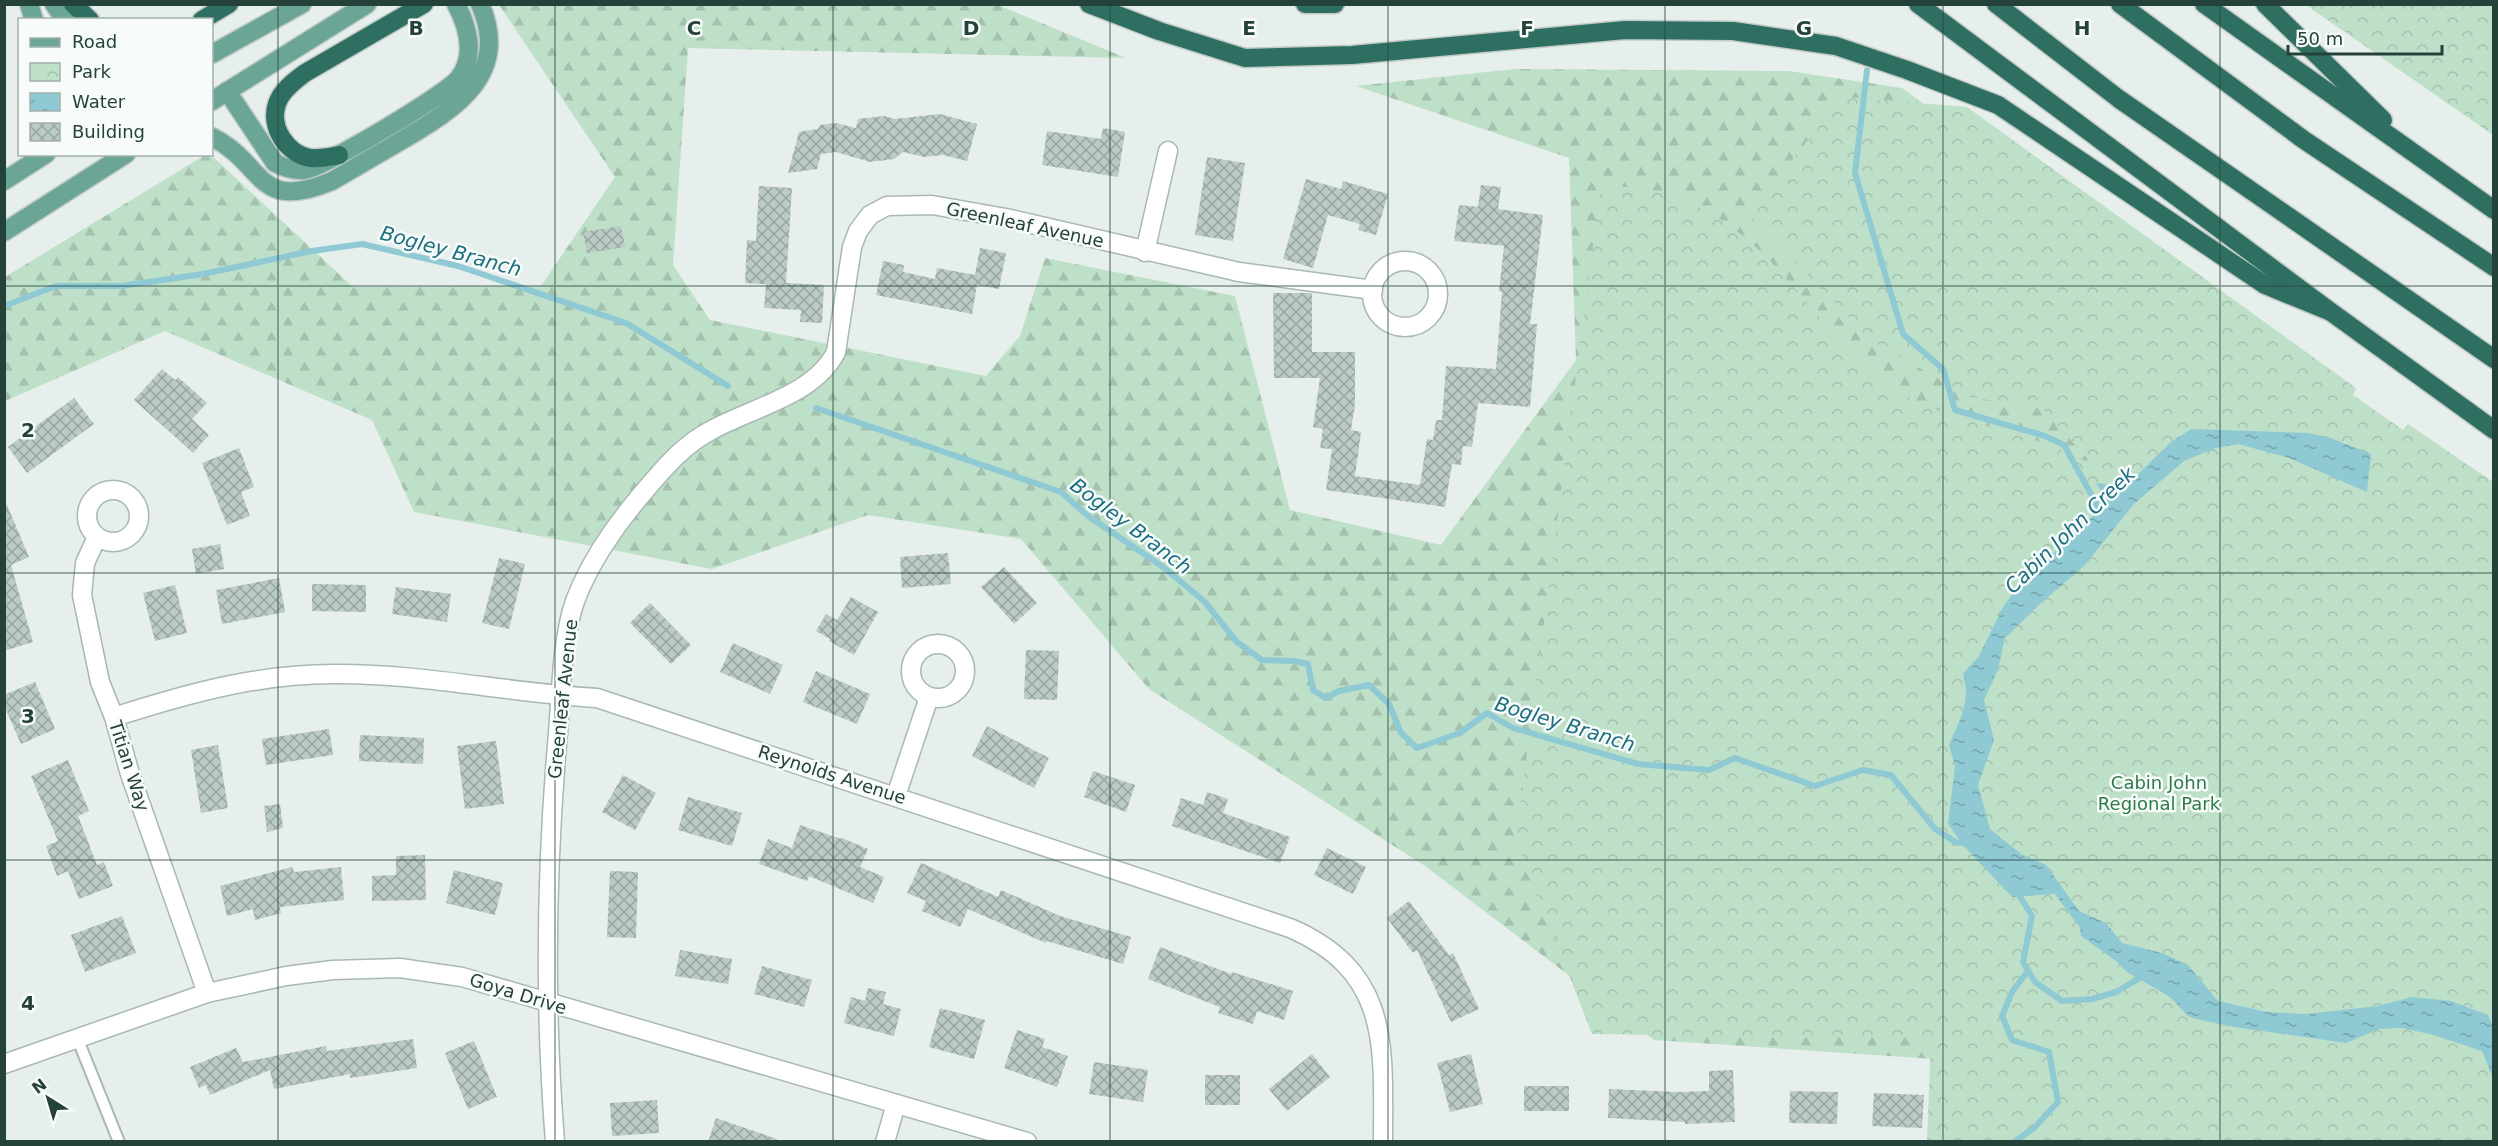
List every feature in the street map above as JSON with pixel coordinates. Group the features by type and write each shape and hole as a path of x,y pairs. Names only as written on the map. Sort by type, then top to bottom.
{"highway":[{"path":"73,4 88,18"},
{"path":"205,18 229,4"},
{"path":"339,155 322,158 308,157 292,151 280,137 274,120 277,103 291,83 305,73 424,4"},
{"path":"1089,4 1159,32 1245,58 1352,55 1625,30 1733,31 1836,46 1998,105 2265,285 2331,312"},
{"path":"1305,4 1335,4"},
{"path":"1917,4 2493,430"},
{"path":"1996,4 2120,99 2493,359"},
{"path":"2120,4 2304,140 2493,267"},
{"path":"2204,4 2493,210"},
{"path":"2265,4 2426,161"}],"main road":[{"path":"54,4 64,18"},
{"path":"216,49 302,4"},
{"path":"213,100 367,4"},
{"path":"227,91 275,163 287,170 307,170 339,155 442,94 459,78 468,59 468,39 463,18 456,4"},
{"path":"213,138 225,144 258,178 271,187 290,192 312,190 332,181 448,112 469,92 485,69 489,45 487,20 480,4"},
{"path":"4,181 43,156"},
{"path":"4,232 123,156"}],"street":[{"path":"1145,252 1168,151"},
{"name":"Greenleaf Avenue","path":"555,1142 547,1003 550,832 569,629 582,583 597,554 655,479 696,439 809,383 831,362 836,352 852,247 858,231 870,215 887,206 932,205 1006,218 1239,272 1373,290"},
{"name":"Titian Way","path":"97,537 85,563 82,595 100,682 114,717 130,774 207,993"},
{"name":"Reynolds Avenue","path":"114,717 210,689 252,680 296,675 370,675 597,698 896,796 1290,928 1319,943 1352,973 1361,985 1376,1017 1381,1036 1383,1068 1383,1142"},
{"path":"896,796 930,697"},
{"name":"Goya Drive","path":"4,1064 207,993 286,976 333,970 400,968 462,977 1027,1142"},
{"path":"885,1142 896,1104"}],"lane":[{"path":"78,1040 119,1142"}],"green space":[{"path":"499,5 998,5 1126,58 688,48 673,265 710,320 986,376 1020,336 1045,258 1235,296 1290,510 1441,545 1576,360 1569,158 1356,86 1514,69 1789,71 1902,88 2235,333 2493,1141 1949,1060 1654,1040 1425,866 1149,689 1021,539 868,515 712,569 414,512 372,420 165,331 5,401 5,277 203,156 212,156 353,287 541,286 615,177"},
{"path":"2306,5 2493,5 2493,135"},
{"name":"Cabin John Regional Park","path":"1843,97 1967,107 2356,388 2353,395 2403,430 2408,424 2493,482 2493,1141 1927,1141 1931,1038 1592,1034 1516,839 1601,183 1682,198 1732,228 1756,247 1860,360 1883,380 1903,393 1941,412 2043,443 2093,465 2043,409 1970,397 1871,340 1748,214"}],"water":[{"path":"2191,429 2307,433 2328,437 2371,454 2367,492 2289,458 2238,444 2216,448 2184,461 2134,504 2085,565 2005,638 1998,669 1984,700 1994,740 1978,785 1990,829 2021,854 2046,865 2079,911 2106,923 2122,943 2162,953 2188,965 2218,1001 2267,1012 2306,1014 2378,1006 2412,997 2451,1001 2488,1015 2493,1027 2493,1078 2482,1051 2430,1034 2401,1028 2379,1029 2346,1043 2228,1026 2189,1017 2170,997 2127,972 2116,961 2081,936 2080,928 2055,894 2012,897 1963,845 1948,824 1955,766 1949,745 1965,702 1963,674 1979,656 2003,607 2018,586 2086,523 2107,500 2096,483 2113,485 2132,480 2171,442"}],"building":[{"path":"940,114 977,124 967,161 943,155 924,157 903,152 894,159 870,162 836,152 821,154 817,169 788,173 799,132 818,129 820,125 836,123 856,128 858,119 884,116 895,119"},
{"path":"1103,128 1125,132 1118,177 1042,165 1047,131 1101,139"},
{"path":"1207,157 1245,163 1233,241 1195,235"},
{"path":"1306,179 1341,189 1343,181 1388,194 1376,235 1358,230 1360,224 1328,215 1313,268 1283,259"},
{"path":"1481,185 1501,187 1498,209 1543,215 1530,324 1537,324 1530,407 1478,403 1472,447 1463,446 1461,465 1452,464 1445,507 1326,490 1332,449 1320,448 1323,429 1313,427 1320,378 1274,378 1273,293 1312,293 1312,352 1355,352 1355,404 1351,430 1361,432 1355,476 1420,485 1427,439 1433,440 1436,420 1442,420 1446,366 1496,369 1502,292 1499,291 1504,246 1454,241 1459,205 1478,207"},
{"path":"759,186 792,188 786,283 824,285 822,323 800,322 801,310 764,308 766,284 745,283 747,240 756,241"},
{"path":"621,226 625,247 587,253 583,232"},
{"path":"980,248 1006,253 999,289 977,285 972,314 876,295 883,261 904,265 903,272 935,279 937,268 975,275"},
{"path":"162,369 175,380 178,377 207,403 192,419 209,435 193,453 134,400"},
{"path":"74,398 94,424 27,473 8,447"},
{"path":"239,448 254,487 241,492 250,516 227,525 202,463"},
{"path":"4,498 29,557 11,565 33,642 4,651"},
{"path":"220,544 224,569 196,574 192,549"},
{"path":"948,553 951,584 902,588 900,557"},
{"path":"499,558 525,564 509,629 482,623"},
{"path":"1004,567 1037,603 1014,624 981,587"},
{"path":"279,578 285,612 222,624 216,590"},
{"path":"312,584 366,585 366,612 312,611"},
{"path":"175,585 187,633 155,641 143,593"},
{"path":"396,587 451,594 447,622 392,614"},
{"path":"851,597 878,612 854,655 816,631 826,614 837,620"},
{"path":"650,603 691,645 671,664 630,623"},
{"path":"733,643 783,665 770,694 720,672"},
{"path":"1026,650 1059,651 1057,700 1024,699"},
{"path":"816,671 870,694 857,724 803,702"},
{"path":"35,682 55,729 21,744 4,705 4,695"},
{"path":"987,726 1049,758 1034,788 972,756"},
{"path":"329,729 333,755 266,765 262,739"},
{"path":"360,735 424,738 423,764 359,761"},
{"path":"496,741 504,804 465,809 457,746"},
{"path":"218,745 228,808 201,813 191,750"},
{"path":"68,760 89,811 78,816 97,865 104,862 113,886 79,899 68,871 57,876 46,846 58,841 31,776"},
{"path":"1093,771 1135,785 1126,812 1084,797"},
{"path":"623,775 656,793 635,830 602,812"},
{"path":"1207,792 1228,799 1223,813 1290,837 1280,863 1172,826 1181,798 1203,805"},
{"path":"688,797 742,813 732,846 678,830"},
{"path":"280,804 283,828 267,832 264,806"},
{"path":"800,825 868,849 860,867 884,877 873,903 809,876 807,881 759,864 768,839 792,848"},
{"path":"1327,848 1366,867 1353,894 1314,875"},
{"path":"425,855 426,900 372,901 372,876 396,875 396,856"},
{"path":"921,863 998,897 1001,890 1060,916 1131,937 1123,964 1047,941 1046,943 968,909 960,927 922,911 926,901 907,893"},
{"path":"292,867 294,872 341,867 344,900 280,907 281,913 255,920 253,909 227,916 220,886"},
{"path":"454,870 503,883 495,915 446,903"},
{"path":"610,871 638,872 636,938 607,937"},
{"path":"1409,901 1449,955 1453,953 1479,1009 1451,1022 1417,950 1413,953 1387,918"},
{"path":"122,916 136,953 85,972 71,935"},
{"path":"1160,947 1231,974 1232,972 1293,991 1284,1020 1257,1011 1253,1024 1218,1013 1220,1007 1148,979"},
{"path":"680,950 732,959 728,984 675,976"},
{"path":"762,966 812,980 804,1007 754,994"},
{"path":"868,988 886,992 883,1004 901,1009 894,1036 844,1023 851,997 865,1001"},
{"path":"940,1008 985,1020 974,1059 929,1047"},
{"path":"1017,1030 1045,1039 1042,1047 1068,1056 1057,1087 1004,1068"},
{"path":"413,1039 417,1068 350,1078 350,1074 274,1089 270,1070 210,1095 206,1085 199,1088 190,1067 236,1048 243,1062 326,1046 327,1051"},
{"path":"474,1041 497,1097 468,1109 445,1053"},
{"path":"1312,1054 1330,1077 1287,1111 1269,1089"},
{"path":"1471,1054 1483,1104 1450,1112 1437,1063"},
{"path":"1094,1062 1148,1070 1143,1102 1089,1094"},
{"path":"1733,1070 1735,1122 1685,1124 1685,1122 1608,1118 1609,1089 1709,1091 1709,1071"},
{"path":"1205,1075 1240,1075 1240,1105 1205,1105"},
{"path":"1524,1086 1569,1086 1569,1111 1524,1111"},
{"path":"1790,1091 1838,1092 1837,1124 1789,1123"},
{"path":"1874,1093 1924,1095 1922,1128 1872,1126"},
{"path":"657,1100 659,1133 612,1136 610,1103"},
{"path":"716,1118 777,1139 777,1142 708,1142"}],"waterway":[{"path":"1867,70 1855,173 1903,334 1943,369 1955,410 2045,436 2064,445 2102,514"},
{"name":"Bogley Branch","path":"4,306 56,286 122,286 203,274 312,251 362,244 458,266 626,323 728,386"},
{"name":"Bogley Branch","path":"816,408 1061,492 1088,516 1163,567 1204,601 1237,642 1262,660 1308,664 1313,690 1326,698 1339,691 1369,685 1389,704 1401,733 1417,748 1460,733 1487,713 1513,728 1638,764 1709,770 1735,758 1815,786 1863,770 1891,775 1935,829 1957,843 1968,840"},
{"name":"Cabin John Creek","path":"2017,892 2032,916 2023,962 2035,982 2062,1001 2092,999 2116,992 2145,975"},
{"path":"2014,1142 2034,1128 2058,1102 2049,1052 2012,1040 2002,1016 2012,992 2028,971"}]}
